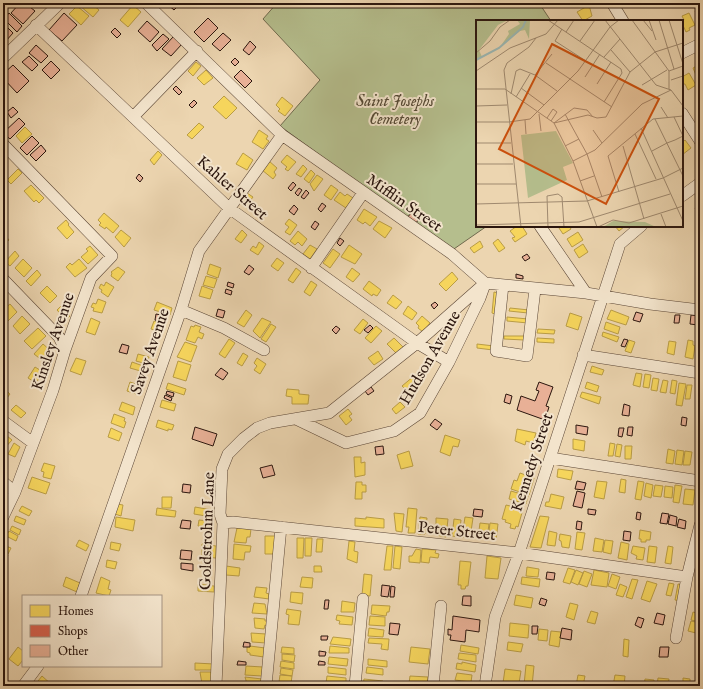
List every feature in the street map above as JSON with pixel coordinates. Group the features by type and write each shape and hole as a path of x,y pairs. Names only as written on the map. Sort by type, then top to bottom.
{"street":[{"path":"3,58 60,3"},
{"name":"Mifflin Street","path":"146,3 282,135 452,254 485,283"},
{"path":"612,3 623,20"},
{"name":"Kahler Street","path":"36,25 229,208 417,343 449,362"},
{"path":"683,52 700,44"},
{"path":"133,117 197,51"},
{"path":"683,115 700,141"},
{"name":"Savey Avenue","path":"81,595 181,310 199,251 282,135"},
{"name":"Kinsley Avenue","path":"3,144 112,256 91,278 16,492 3,517"},
{"path":"683,195 700,183"},
{"path":"311,268 363,193"},
{"path":"541,227 586,293"},
{"name":"Kennedy Street","path":"485,686 495,617 519,553 620,244 640,227"},
{"path":"3,279 59,337 65,350"},
{"path":"485,283 586,293 650,304 700,310"},
{"name":"Goldstrohm Lane","path":"216,686 223,524 220,514 221,484 222,469 228,454 257,428 270,423 329,414 417,343 485,283"},
{"name":"Hudson Avenue","path":"296,419 346,443 394,431 420,413 449,362 480,298 485,283"},
{"path":"503,285 496,351 527,356 535,289"},
{"path":"181,310 224,328 264,350"},
{"path":"583,355 700,373"},
{"path":"3,422 33,443"},
{"path":"550,458 700,482"},
{"path":"3,482 16,492"},
{"name":"Peter Street","path":"223,524 233,522 519,553 687,577"},
{"path":"676,638 687,577 700,525"},
{"path":"266,686 281,527"},
{"path":"355,686 363,599"},
{"path":"433,686 441,606"},
{"path":"23,686 37,667"}],"green space":[{"name":"Saint Josephs Cemetery","path":"277,3 539,3 550,20 476,20 476,227 486,227 451,251 280,126 320,80 263,19"}],"building: Homes":[{"path":"80,3 91,3 99,10 93,17 79,5"},
{"path":"93,3 101,3 98,7"},
{"path":"700,3 700,21 695,11 697,10 695,6"},
{"path":"133,5 141,12 128,27 120,20"},
{"path":"589,5 592,16 582,20 577,12"},
{"path":"77,6 89,16 81,25 69,14"},
{"path":"689,13 695,25 689,28 690,30 686,32 683,25 684,20 682,16"},
{"path":"196,62 201,66 193,76 188,71"},
{"path":"700,64 700,79 698,80 693,68"},
{"path":"206,70 213,78 204,85 197,78"},
{"path":"689,73 696,85 688,90 685,84 683,84 683,76"},
{"path":"224,96 237,108 226,119 213,107"},
{"path":"282,97 293,106 285,116 278,111 280,109 276,105"},
{"path":"199,123 204,127 192,139 187,135"},
{"path":"25,127 32,134 22,143 16,136"},
{"path":"259,130 268,136 266,139 269,141 263,149 252,142"},
{"path":"685,140 691,148 683,154 683,142"},
{"path":"158,151 162,155 154,165 150,160"},
{"path":"243,153 253,160 247,170 236,164"},
{"path":"287,155 296,162 288,171 285,169 287,167 281,162"},
{"path":"269,161 277,168 274,172 276,175 273,179 262,170"},
{"path":"303,165 307,169 301,177 296,174"},
{"path":"18,169 22,173 11,184 7,180"},
{"path":"311,170 315,174 309,183 304,179"},
{"path":"317,175 323,179 314,191 310,184"},
{"path":"31,185 44,198 39,203 36,200 34,202 24,191"},
{"path":"331,185 338,190 331,200 324,195"},
{"path":"340,192 345,196 347,194 353,198 346,208 334,200"},
{"path":"247,193 253,197 250,201 254,203 250,209 240,202"},
{"path":"364,209 377,217 370,226 365,222 363,224 357,220"},
{"path":"104,213 119,226 113,233 106,227 105,229 99,225 101,223 98,220"},
{"path":"289,219 297,225 290,235 285,232 289,227 285,224"},
{"path":"66,220 74,232 67,239 57,228"},
{"path":"379,221 392,228 385,238 373,229"},
{"path":"516,227 523,227 527,234 515,242 512,238 515,237 510,231"},
{"path":"570,227 571,229 563,234 559,228"},
{"path":"616,227 624,227 619,231"},
{"path":"121,230 131,238 124,247 115,237"},
{"path":"242,230 247,235 241,243 235,239"},
{"path":"298,231 307,239 302,246 298,242 295,245 290,241"},
{"path":"578,232 583,240 572,247 567,239"},
{"path":"4,234 9,240 3,246 3,235"},
{"path":"498,239 505,248 499,252 493,243"},
{"path":"480,241 483,247 474,253 470,248"},
{"path":"259,242 264,246 258,255 250,250 253,246 256,248"},
{"path":"583,244 588,252 579,258 574,250"},
{"path":"310,245 317,249 310,259 303,254"},
{"path":"349,245 362,254 355,264 341,257"},
{"path":"90,246 98,255 88,264 81,257 88,251 86,249"},
{"path":"333,249 340,254 330,268 323,263"},
{"path":"15,251 19,256 10,266 5,262"},
{"path":"277,258 284,263 278,271 271,266"},
{"path":"23,259 32,268 24,277 15,268"},
{"path":"79,259 87,268 75,277 66,267 70,263 72,265"},
{"path":"210,264 221,268 218,278 207,274"},
{"path":"118,267 125,272 118,281 111,276 111,272"},
{"path":"296,268 301,272 293,283 288,280"},
{"path":"352,268 360,274 353,282 346,277"},
{"path":"37,270 41,275 31,286 26,281"},
{"path":"452,272 458,279 446,291 439,284"},
{"path":"206,276 217,279 214,288 203,285"},
{"path":"311,281 317,285 310,296 304,292"},
{"path":"369,281 381,290 377,296 373,294 372,296 363,289"},
{"path":"106,282 114,287 108,297 101,292 102,290 99,288 101,284 104,286"},
{"path":"47,286 57,296 50,303 40,293"},
{"path":"202,286 213,290 210,299 199,296"},
{"path":"494,292 498,293 495,314 492,313"},
{"path":"393,295 402,302 396,309 387,303"},
{"path":"98,299 106,302 102,313 93,311 94,308 91,307 93,303 96,304"},
{"path":"157,302 172,308 170,315 154,310"},
{"path":"10,304 17,312 8,321 3,316 3,310"},
{"path":"63,304 68,309 66,311 70,316 66,320 57,310"},
{"path":"408,306 417,313 412,320 403,314"},
{"path":"510,308 529,310 528,313 509,311"},
{"path":"246,310 252,315 244,327 237,323"},
{"path":"611,310 629,317 626,325 607,319"},
{"path":"570,313 582,317 578,330 566,326"},
{"path":"22,316 30,324 20,334 13,326"},
{"path":"422,316 430,323 423,332 418,328 419,326 416,323"},
{"path":"507,317 528,319 528,323 507,321"},
{"path":"91,318 100,322 95,335 86,332"},
{"path":"262,318 271,322 260,338 253,331"},
{"path":"363,319 368,323 360,334 354,330"},
{"path":"154,321 164,324 162,332 151,329"},
{"path":"606,322 620,327 618,334 604,329"},
{"path":"271,324 276,327 266,342 261,339"},
{"path":"195,325 201,327 199,332 204,334 202,339 198,337 195,343 186,340 191,326 194,327"},
{"path":"376,326 382,331 371,343 365,338"},
{"path":"38,328 46,336 32,349 24,341"},
{"path":"538,329 555,330 554,334 537,333"},
{"path":"603,332 619,337 617,342 602,336"},
{"path":"504,336 524,336 524,340 504,339"},
{"path":"394,338 403,347 397,354 387,344"},
{"path":"537,338 554,339 554,343 537,342"},
{"path":"229,339 235,343 225,358 219,354"},
{"path":"629,340 635,342 631,353 625,351"},
{"path":"688,340 693,341 693,345 695,346 693,359 685,357"},
{"path":"669,341 676,342 674,355 667,353"},
{"path":"185,342 197,346 191,362 177,357"},
{"path":"43,344 51,351 43,361 34,354"},
{"path":"477,344 494,346 493,350 477,348"},
{"path":"378,351 383,359 374,365 368,358"},
{"path":"243,353 248,356 242,366 237,363"},
{"path":"138,354 149,357 147,364 136,361"},
{"path":"76,358 86,361 81,375 70,371"},
{"path":"257,358 266,364 260,374 254,370 257,366 254,363"},
{"path":"178,361 191,365 186,381 173,377"},
{"path":"132,362 146,367 144,372 130,368"},
{"path":"592,366 604,370 602,375 590,372"},
{"path":"35,367 43,372 36,383 28,378"},
{"path":"636,373 642,374 640,387 633,385"},
{"path":"645,374 651,375 649,388 643,387"},
{"path":"414,376 420,384 409,393 402,386"},
{"path":"653,378 659,379 657,391 651,390"},
{"path":"663,380 668,381 666,393 660,392"},
{"path":"672,380 677,381 675,394 670,393"},
{"path":"130,382 142,386 139,393 137,392 136,394 127,391"},
{"path":"587,382 599,386 597,392 585,388"},
{"path":"168,383 186,389 184,395 166,389"},
{"path":"679,383 686,384 682,406 676,405"},
{"path":"687,385 692,385 690,399 685,399"},
{"path":"3,388 10,394 3,403"},
{"path":"287,389 299,390 299,394 309,395 308,404 292,404 292,397 286,396"},
{"path":"582,392 601,397 599,404 580,397"},
{"path":"162,400 176,404 174,411 160,407"},
{"path":"122,402 135,407 133,415 119,410"},
{"path":"400,402 405,407 396,414 392,409"},
{"path":"16,405 26,413 21,418 11,410"},
{"path":"348,409 352,414 349,416 352,420 346,425 339,416"},
{"path":"114,414 125,418 124,421 126,422 124,428 111,423"},
{"path":"158,420 174,425 172,430 168,429 168,431 156,427"},
{"path":"111,428 122,433 119,441 108,437"},
{"path":"517,429 536,433 533,443 526,441 525,445 515,441"},
{"path":"3,435 12,440 3,450"},
{"path":"445,435 460,440 458,447 453,446 450,456 440,452"},
{"path":"573,439 585,441 584,451 573,449"},
{"path":"14,443 20,447 15,457 8,454"},
{"path":"610,443 615,444 613,456 608,456"},
{"path":"617,444 622,445 620,457 615,456"},
{"path":"625,446 632,446 631,459 625,459"},
{"path":"668,449 675,451 673,464 666,463"},
{"path":"677,450 684,451 682,465 675,464"},
{"path":"409,451 413,466 401,469 397,455"},
{"path":"685,451 692,452 690,465 683,465"},
{"path":"354,457 361,457 361,463 365,462 365,475 355,477"},
{"path":"44,463 55,466 51,479 43,477 44,472 41,471"},
{"path":"558,469 573,471 571,480 557,477"},
{"path":"520,473 534,478 529,495 511,489 514,480 517,481"},
{"path":"32,477 50,483 46,494 28,488"},
{"path":"621,479 626,480 625,493 619,492"},
{"path":"597,481 607,482 604,499 594,497"},
{"path":"638,481 644,482 641,500 635,499"},
{"path":"356,482 362,482 362,485 366,485 366,492 362,492 362,499 355,499"},
{"path":"646,483 653,485 651,498 644,496"},
{"path":"655,485 663,486 661,497 653,496"},
{"path":"675,485 682,486 679,503 673,502"},
{"path":"665,486 673,487 672,498 664,497"},
{"path":"685,489 695,490 693,505 683,504"},
{"path":"511,491 528,496 526,504 509,499"},
{"path":"551,494 564,497 561,509 545,506 546,502 549,502"},
{"path":"162,497 172,497 171,508 162,508"},
{"path":"117,504 123,505 121,516 115,514"},
{"path":"506,505 523,509 518,527 516,526 515,529 510,528 511,524 502,519"},
{"path":"22,506 32,511 29,516 19,511"},
{"path":"195,507 212,510 212,517 194,514"},
{"path":"157,508 176,511 175,517 156,515"},
{"path":"408,508 417,509 415,533 408,533 409,527 406,527"},
{"path":"394,513 404,514 402,532 396,531"},
{"path":"16,516 26,520 24,525 14,521"},
{"path":"540,516 549,517 541,548 530,547"},
{"path":"116,517 135,520 133,531 115,527"},
{"path":"366,517 384,519 384,528 355,526 355,518 366,519"},
{"path":"420,517 427,518 425,534 418,534"},
{"path":"465,517 473,518 470,538 462,537"},
{"path":"436,518 448,519 446,537 436,535"},
{"path":"454,519 461,520 459,537 452,536"},
{"path":"199,520 210,521 209,527 198,526"},
{"path":"480,523 489,524 487,539 478,538"},
{"path":"490,523 498,524 496,540 488,539"},
{"path":"12,526 21,530 19,535 10,530"},
{"path":"237,528 251,529 250,537 247,537 246,543 234,542"},
{"path":"640,530 651,532 650,540 641,542 641,539 639,539"},
{"path":"9,531 18,536 16,541 6,536"},
{"path":"549,531 557,533 555,546 547,545"},
{"path":"577,532 585,533 582,550 575,549"},
{"path":"560,534 571,536 569,548 562,547 561,541 559,540"},
{"path":"265,536 275,536 275,554 265,554"},
{"path":"297,538 304,538 303,558 297,558"},
{"path":"305,538 312,538 311,556 305,556"},
{"path":"595,538 604,540 602,552 593,551"},
{"path":"317,539 323,539 322,552 316,552"},
{"path":"79,540 89,545 86,551 76,546"},
{"path":"605,540 613,541 611,554 603,552"},
{"path":"349,541 355,542 354,551 358,552 357,563 347,559"},
{"path":"111,542 121,544 119,551 110,549"},
{"path":"621,542 629,544 627,560 618,558"},
{"path":"202,544 216,546 216,558 202,557"},
{"path":"234,544 251,546 250,552 245,552 244,560 233,559"},
{"path":"3,545 11,548 8,554 3,551"},
{"path":"387,546 393,546 391,570 384,570"},
{"path":"395,546 402,547 400,569 393,568"},
{"path":"633,546 645,548 643,560 636,559 637,556 631,553"},
{"path":"649,546 657,547 655,563 647,562"},
{"path":"668,546 673,547 671,564 665,563"},
{"path":"416,549 421,550 420,563 409,562 409,556 412,556"},
{"path":"422,549 436,550 435,553 439,554 438,558 430,557 429,563 421,562"},
{"path":"3,553 8,555 6,560 3,559"},
{"path":"487,556 501,558 498,579 485,578"},
{"path":"107,560 117,562 115,569 106,567"},
{"path":"460,561 471,562 468,586 466,586 465,589 461,589 461,585 458,585"},
{"path":"226,566 240,568 239,576 226,575"},
{"path":"314,566 321,566 322,572 314,572"},
{"path":"527,567 539,569 538,577 526,576"},
{"path":"568,568 575,570 570,584 563,582"},
{"path":"576,570 583,573 578,585 571,582"},
{"path":"594,570 609,573 607,587 591,585"},
{"path":"584,571 592,574 587,587 579,584"},
{"path":"364,574 372,575 370,596 362,595"},
{"path":"612,574 620,577 616,589 608,586"},
{"path":"66,577 80,583 77,592 63,586"},
{"path":"101,577 110,581 108,589 111,590 109,595 96,593"},
{"path":"302,577 313,578 312,588 300,587"},
{"path":"522,577 540,579 539,587 521,584"},
{"path":"632,579 638,580 632,599 626,597"},
{"path":"647,581 657,584 650,602 641,599"},
{"path":"669,583 674,584 671,596 666,595"},
{"path":"198,584 214,586 214,592 198,591"},
{"path":"620,584 627,587 623,597 616,595"},
{"path":"678,584 684,585 681,601 675,600"},
{"path":"256,587 267,588 266,593 269,594 269,599 254,597"},
{"path":"291,592 303,593 302,604 290,602"},
{"path":"516,595 533,598 531,608 514,605"},
{"path":"342,601 355,603 354,612 341,612"},
{"path":"254,603 265,604 267,614 252,613"},
{"path":"570,603 578,605 574,620 566,617"},
{"path":"372,605 390,606 389,612 387,612 386,616 371,614"},
{"path":"287,609 301,611 299,625 288,624 289,615 286,614"},
{"path":"591,611 598,613 595,624 587,622"},
{"path":"693,612 700,614 700,622 691,620"},
{"path":"337,615 353,617 352,625 339,624 340,621 336,620"},
{"path":"370,616 385,617 385,626 369,625"},
{"path":"254,618 265,619 265,621 268,621 267,626 265,625 264,629 255,628"},
{"path":"691,621 700,623 700,634 688,631"},
{"path":"510,623 529,625 528,638 509,636"},
{"path":"369,628 384,630 383,637 368,636"},
{"path":"539,629 548,630 547,641 538,640"},
{"path":"551,631 561,632 559,647 549,645"},
{"path":"251,633 266,634 266,643 252,642"},
{"path":"333,637 351,639 350,646 330,644"},
{"path":"369,638 389,639 388,650 381,649 382,644 368,643"},
{"path":"624,639 629,640 628,657 623,656"},
{"path":"508,642 523,644 521,652 507,650"},
{"path":"461,645 479,648 478,654 460,651"},
{"path":"330,646 349,648 349,653 329,653"},
{"path":"18,647 22,650 22,661 18,666 9,659"},
{"path":"247,647 265,648 264,657 250,655 250,653 247,652"},
{"path":"282,647 294,648 294,654 281,653"},
{"path":"411,647 430,649 428,664 409,662"},
{"path":"459,653 476,655 476,662 458,659"},
{"path":"282,654 295,655 294,662 282,660"},
{"path":"329,657 348,659 347,666 328,664"},
{"path":"368,659 387,661 387,667 368,665"},
{"path":"281,661 294,663 294,669 280,667"},
{"path":"462,662 476,665 475,672 456,669 457,663 462,664"},
{"path":"195,663 214,664 214,670 195,670"},
{"path":"526,665 534,666 532,686 524,685"},
{"path":"246,666 263,667 262,676 245,675"},
{"path":"328,667 346,669 346,675 328,673"},
{"path":"367,667 383,669 383,675 366,673"},
{"path":"281,668 293,670 292,676 280,674"},
{"path":"505,669 521,671 519,683 503,683"},
{"path":"200,672 211,672 213,684 202,684"},
{"path":"457,673 472,675 471,682 455,680"},
{"path":"280,675 292,676 291,683 279,682"},
{"path":"578,675 585,676 583,686 576,686"},
{"path":"615,675 625,676 624,686 613,686"},
{"path":"42,676 52,685 51,686 44,686 38,681"},
{"path":"327,676 346,678 346,685 326,683"},
{"path":"410,676 428,677 427,685 409,683"},
{"path":"245,677 262,679 261,686 247,684"},
{"path":"658,678 669,679 668,686 657,686"},
{"path":"683,678 690,679 690,686 683,686"},
{"path":"364,679 383,681 382,686 363,686"},
{"path":"645,679 654,680 654,686 644,686"},
{"path":"279,682 291,683 291,686 278,686"},
{"path":"454,682 473,684 473,686 453,686"}],"building: Shops":[{"path":"700,204 700,216 695,208"}],"building: Other":[{"path":"20,3 25,3 35,11 23,24 11,13"},
{"path":"166,3 181,3 174,10"},
{"path":"9,13 22,26 17,32 4,19"},
{"path":"64,13 77,25 62,41 49,30"},
{"path":"208,18 218,28 204,42 194,32"},
{"path":"147,21 159,32 150,42 138,31"},
{"path":"3,23 13,33 5,42 3,40"},
{"path":"115,28 121,34 117,38 111,32"},
{"path":"223,33 231,40 220,51 212,44"},
{"path":"163,34 169,39 157,51 152,45"},
{"path":"173,37 182,44 171,56 162,49"},
{"path":"250,41 256,47 249,55 243,50"},
{"path":"36,45 48,56 41,63 29,53"},
{"path":"29,56 38,65 32,71 22,62"},
{"path":"235,58 239,62 235,66 231,62"},
{"path":"51,61 60,70 51,79 42,70"},
{"path":"13,65 29,81 17,93 3,78 3,74"},
{"path":"241,70 252,81 245,88 234,77"},
{"path":"176,86 182,92 179,95 173,89"},
{"path":"194,100 197,103 192,108 189,105"},
{"path":"13,107 18,112 11,118 7,112"},
{"path":"19,118 25,124 10,139 3,133"},
{"path":"32,136 39,143 27,155 20,148"},
{"path":"41,145 46,151 36,161 30,155"},
{"path":"139,174 143,178 140,182 136,178"},
{"path":"293,182 296,185 291,191 288,188"},
{"path":"299,188 302,190 298,196 295,193"},
{"path":"306,190 309,193 304,199 301,197"},
{"path":"322,203 326,206 321,212 318,209"},
{"path":"294,205 298,209 294,215 289,211"},
{"path":"411,213 419,219 415,224 407,218"},
{"path":"315,221 319,224 315,230 311,227"},
{"path":"340,238 344,241 340,246 337,243"},
{"path":"527,254 530,258 525,261 522,257"},
{"path":"249,265 254,269 249,275 244,272"},
{"path":"516,274 523,276 523,279 516,278"},
{"path":"228,282 234,284 233,288 227,286"},
{"path":"226,289 232,291 231,295 225,293"},
{"path":"435,302 438,305 434,309 431,305"},
{"path":"218,309 225,311 223,318 216,316"},
{"path":"636,312 643,314 640,322 633,320"},
{"path":"156,314 166,316 164,323 155,320"},
{"path":"675,315 680,315 679,323 674,323"},
{"path":"691,315 698,316 698,325 690,324"},
{"path":"370,325 373,328 368,333 364,330"},
{"path":"336,326 340,329 336,334 332,330"},
{"path":"624,339 628,340 625,347 621,346"},
{"path":"122,344 129,346 127,354 119,352"},
{"path":"221,368 228,373 223,380 215,375"},
{"path":"539,382 553,387 546,406 549,407 545,420 517,410 521,396 535,401 539,391 536,390"},
{"path":"371,387 374,391 368,395 365,391"},
{"path":"167,391 174,393 173,397 166,394"},
{"path":"506,394 512,396 510,404 504,402"},
{"path":"165,395 172,398 171,401 164,398"},
{"path":"624,404 630,406 629,416 622,415"},
{"path":"682,417 687,418 686,426 681,425"},
{"path":"435,419 442,424 437,430 430,425"},
{"path":"576,425 588,427 587,435 576,433"},
{"path":"195,427 217,434 213,446 192,439"},
{"path":"628,427 633,427 632,436 627,435"},
{"path":"619,428 624,428 622,437 618,436"},
{"path":"383,446 384,454 376,455 375,447"},
{"path":"272,465 275,475 263,478 260,468"},
{"path":"577,481 586,483 584,490 575,489"},
{"path":"183,484 191,485 190,493 182,492"},
{"path":"577,491 585,493 582,508 573,506"},
{"path":"474,509 483,510 482,517 473,516"},
{"path":"588,509 596,510 595,515 588,514"},
{"path":"637,512 641,513 640,520 636,519"},
{"path":"662,513 669,514 667,524 660,523"},
{"path":"670,515 677,517 676,526 668,524"},
{"path":"679,519 686,521 685,529 677,527"},
{"path":"182,520 191,521 190,529 180,528"},
{"path":"577,521 582,522 581,530 576,529"},
{"path":"624,531 631,532 630,541 623,540"},
{"path":"181,550 192,551 191,560 180,559"},
{"path":"181,563 193,564 193,571 181,569"},
{"path":"547,572 555,573 554,580 546,579"},
{"path":"382,585 390,586 388,597 381,596"},
{"path":"391,586 395,587 394,597 390,597"},
{"path":"463,596 471,596 471,606 462,605"},
{"path":"541,598 547,600 545,606 539,604"},
{"path":"325,600 329,600 328,609 324,609"},
{"path":"657,613 665,615 663,625 654,623"},
{"path":"453,616 480,620 479,632 466,630 465,642 450,640 451,635 448,635 448,629 452,630"},
{"path":"638,617 644,619 641,628 635,625"},
{"path":"390,623 400,624 398,635 389,634"},
{"path":"532,626 538,626 537,634 532,634"},
{"path":"562,628 572,630 571,640 560,638"},
{"path":"321,636 328,636 327,640 321,640"},
{"path":"244,642 250,643 250,647 243,647"},
{"path":"660,647 669,647 668,657 659,657"},
{"path":"319,651 326,652 325,656 319,656"},
{"path":"238,661 246,662 246,665 237,665"},
{"path":"319,661 325,662 325,665 318,665"}]}
